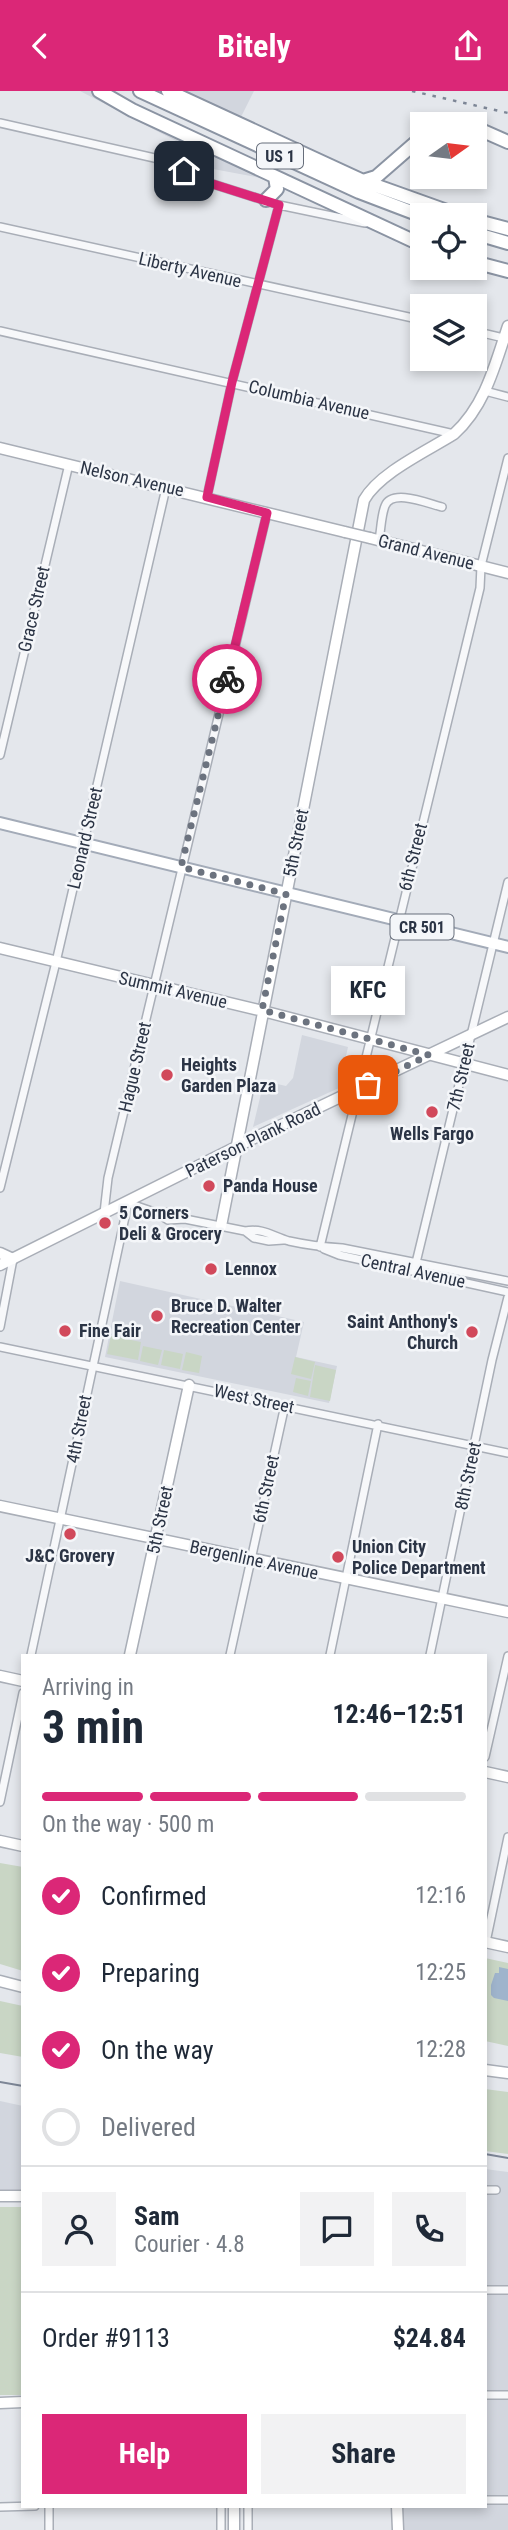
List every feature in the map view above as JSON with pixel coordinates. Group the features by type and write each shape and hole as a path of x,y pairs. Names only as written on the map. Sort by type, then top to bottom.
{"highway":[{"path":"99,91 132,110 410,240"},
{"name":"US 1","path":"140,91 359,192 410,211"},
{"name":"US 1","path":"168,91 363,181 424,203"},
{"path":"487,133 508,142"},
{"path":"363,181 376,177 410,147"},
{"path":"266,200 277,189 275,177"},
{"path":"487,223 508,229"},
{"path":"487,237 508,243"},
{"path":"487,265 508,271"}],"main road":[{"name":"CR 501","path":"0,823 508,947"}],"street":[{"path":"0,123 172,162 197,179 279,205 376,226"},
{"path":"207,497 232,382 279,205"},
{"name":"Liberty Avenue","path":"0,227 410,317"},
{"path":"454,434 475,410 485,391 506,338 508,326"},
{"name":"Columbia Avenue","path":"0,331 454,434"},
{"path":"487,334 506,338"},
{"path":"485,391 508,397"},
{"name":"5th Street","path":"221,1226 364,501 370,490 384,478 454,434"},
{"name":"Nelson Avenue","path":"0,448 345,532"},
{"name":"6th Street","path":"320,1247 480,587 481,566 508,458"},
{"name":"Grace Street","path":"0,754 69,464"},
{"name":"Leonard Street","path":"0,1188 56,962 166,488"},
{"path":"375,539 385,505 389,501 406,497 442,507"},
{"name":"Hague Street","path":"104,1213 108,1178 267,513"},
{"name":"Grand Avenue","path":"345,532 508,573"},
{"name":"7th Street","path":"415,1267 508,883"},
{"name":"Summit Avenue","path":"0,948 262,1010 508,1075"},
{"name":"Paterson Plank Road","path":"0,1265 236,1147 508,1017"},
{"name":"Central Avenue","path":"128,1203 157,1213 168,1220 186,1219 245,1231 254,1238 285,1240 320,1247 339,1255 508,1281"},
{"name":"4th Street","path":"31,1654 128,1203"},
{"path":"0,1253 13,1259 0,1327"},
{"name":"Central Avenue","path":"415,1267 508,1291"},
{"name":"8th Street","path":"430,1654 508,1297"},
{"name":"West Street","path":"0,1347 508,1453"},
{"name":"5th Street","path":"131,1654 189,1385"},
{"name":"6th Street","path":"230,1654 285,1405"},
{"path":"330,1654 378,1424"},
{"name":"Bergenline Avenue","path":"0,1506 508,1612"},
{"path":"487,1748 508,1656"},
{"path":"0,1676 21,1681"},
{"path":"0,1802 21,1702"},
{"path":"487,1772 508,1777"},
{"path":"487,1933 508,1837"},
{"path":"0,1841 21,1846"},
{"path":"487,1942 508,1947"},
{"path":"0,1981 21,1986"},
{"path":"487,2070 508,2073"},
{"path":"487,2190 496,2190"},
{"path":"0,2196 21,2196"},
{"path":"487,2290 508,2290"},
{"path":"487,2395 508,2395"},
{"path":"0,2403 21,2402"},
{"path":"487,2500 508,2500"},
{"path":"0,2507 21,2506"},
{"path":"49,2508 49,2530"},
{"path":"221,2508 221,2530"},
{"path":"234,2508 234,2526"},
{"path":"248,2508 248,2530"},
{"path":"397,2508 398,2530"}],"shaded area":[{"path":"80,91 93,91 298,185 213,169 202,162 201,154"},
{"path":"181,91 254,91 240,119"},
{"path":"302,1035 348,1047 339,1088 253,1127 264,1081 286,1086 293,1078"},
{"path":"120,1281 304,1322 296,1357 337,1366 329,1403 105,1357"},
{"path":"0,2101 21,2106 21,2190 0,2190"},
{"path":"487,2169 508,2172 508,2530 395,2530 395,2508 487,2508"}],"green space":[{"path":"111,1336 141,1342 138,1360 107,1354"},
{"path":"143,1346 162,1350 158,1365 140,1361"},
{"path":"164,1350 183,1354 180,1369 161,1365"},
{"path":"186,1352 202,1356 199,1373 182,1370"},
{"path":"295,1357 315,1362 311,1379 291,1374"},
{"path":"315,1365 336,1370 330,1401 310,1397"},
{"path":"296,1378 311,1381 308,1396 293,1392"},
{"path":"0,1863 21,1867 21,1970 0,1964"},
{"path":"487,1958 508,1963 508,2046 487,2041"},
{"path":"0,2001 21,2006 21,2057 0,2053"},
{"path":"487,2089 508,2092 508,2154 487,2151"},
{"path":"0,2207 21,2207 21,2395 0,2395"}],"water":[{"path":"499,1967 508,1969 508,2001 491,1995 491,1985 495,1973 499,1973"}],"tram line":[{"path":"0,2082 21,2086"},
{"path":"487,2154 508,2158"}],"railway":[{"path":"412,91 508,113"}],"way so far":[{"path":"227,679 181,867 286,894 262,1010 429,1055 368,1085"}],"place":[{"name":"Heights Garden Plaza","path":"167,1075"},
{"name":"KFC","path":"368,1085"},
{"name":"Wells Fargo","path":"432,1112"},
{"name":"Panda House","path":"209,1186"},
{"name":"5 Corners Deli & Grocery","path":"105,1223"},
{"name":"Lennox","path":"211,1269"},
{"name":"Bruce D. Walter Recreation Center","path":"157,1316"},
{"name":"Fine Fair","path":"65,1331"},
{"name":"Saint Anthony's Church","path":"472,1332"},
{"name":"J&C Grovery","path":"70,1534"},
{"name":"Union City Police Department","path":"338,1557"}],"route":[{"path":"184,171 197,179 279,205 232,382 207,497 267,513 227,679"}]}
